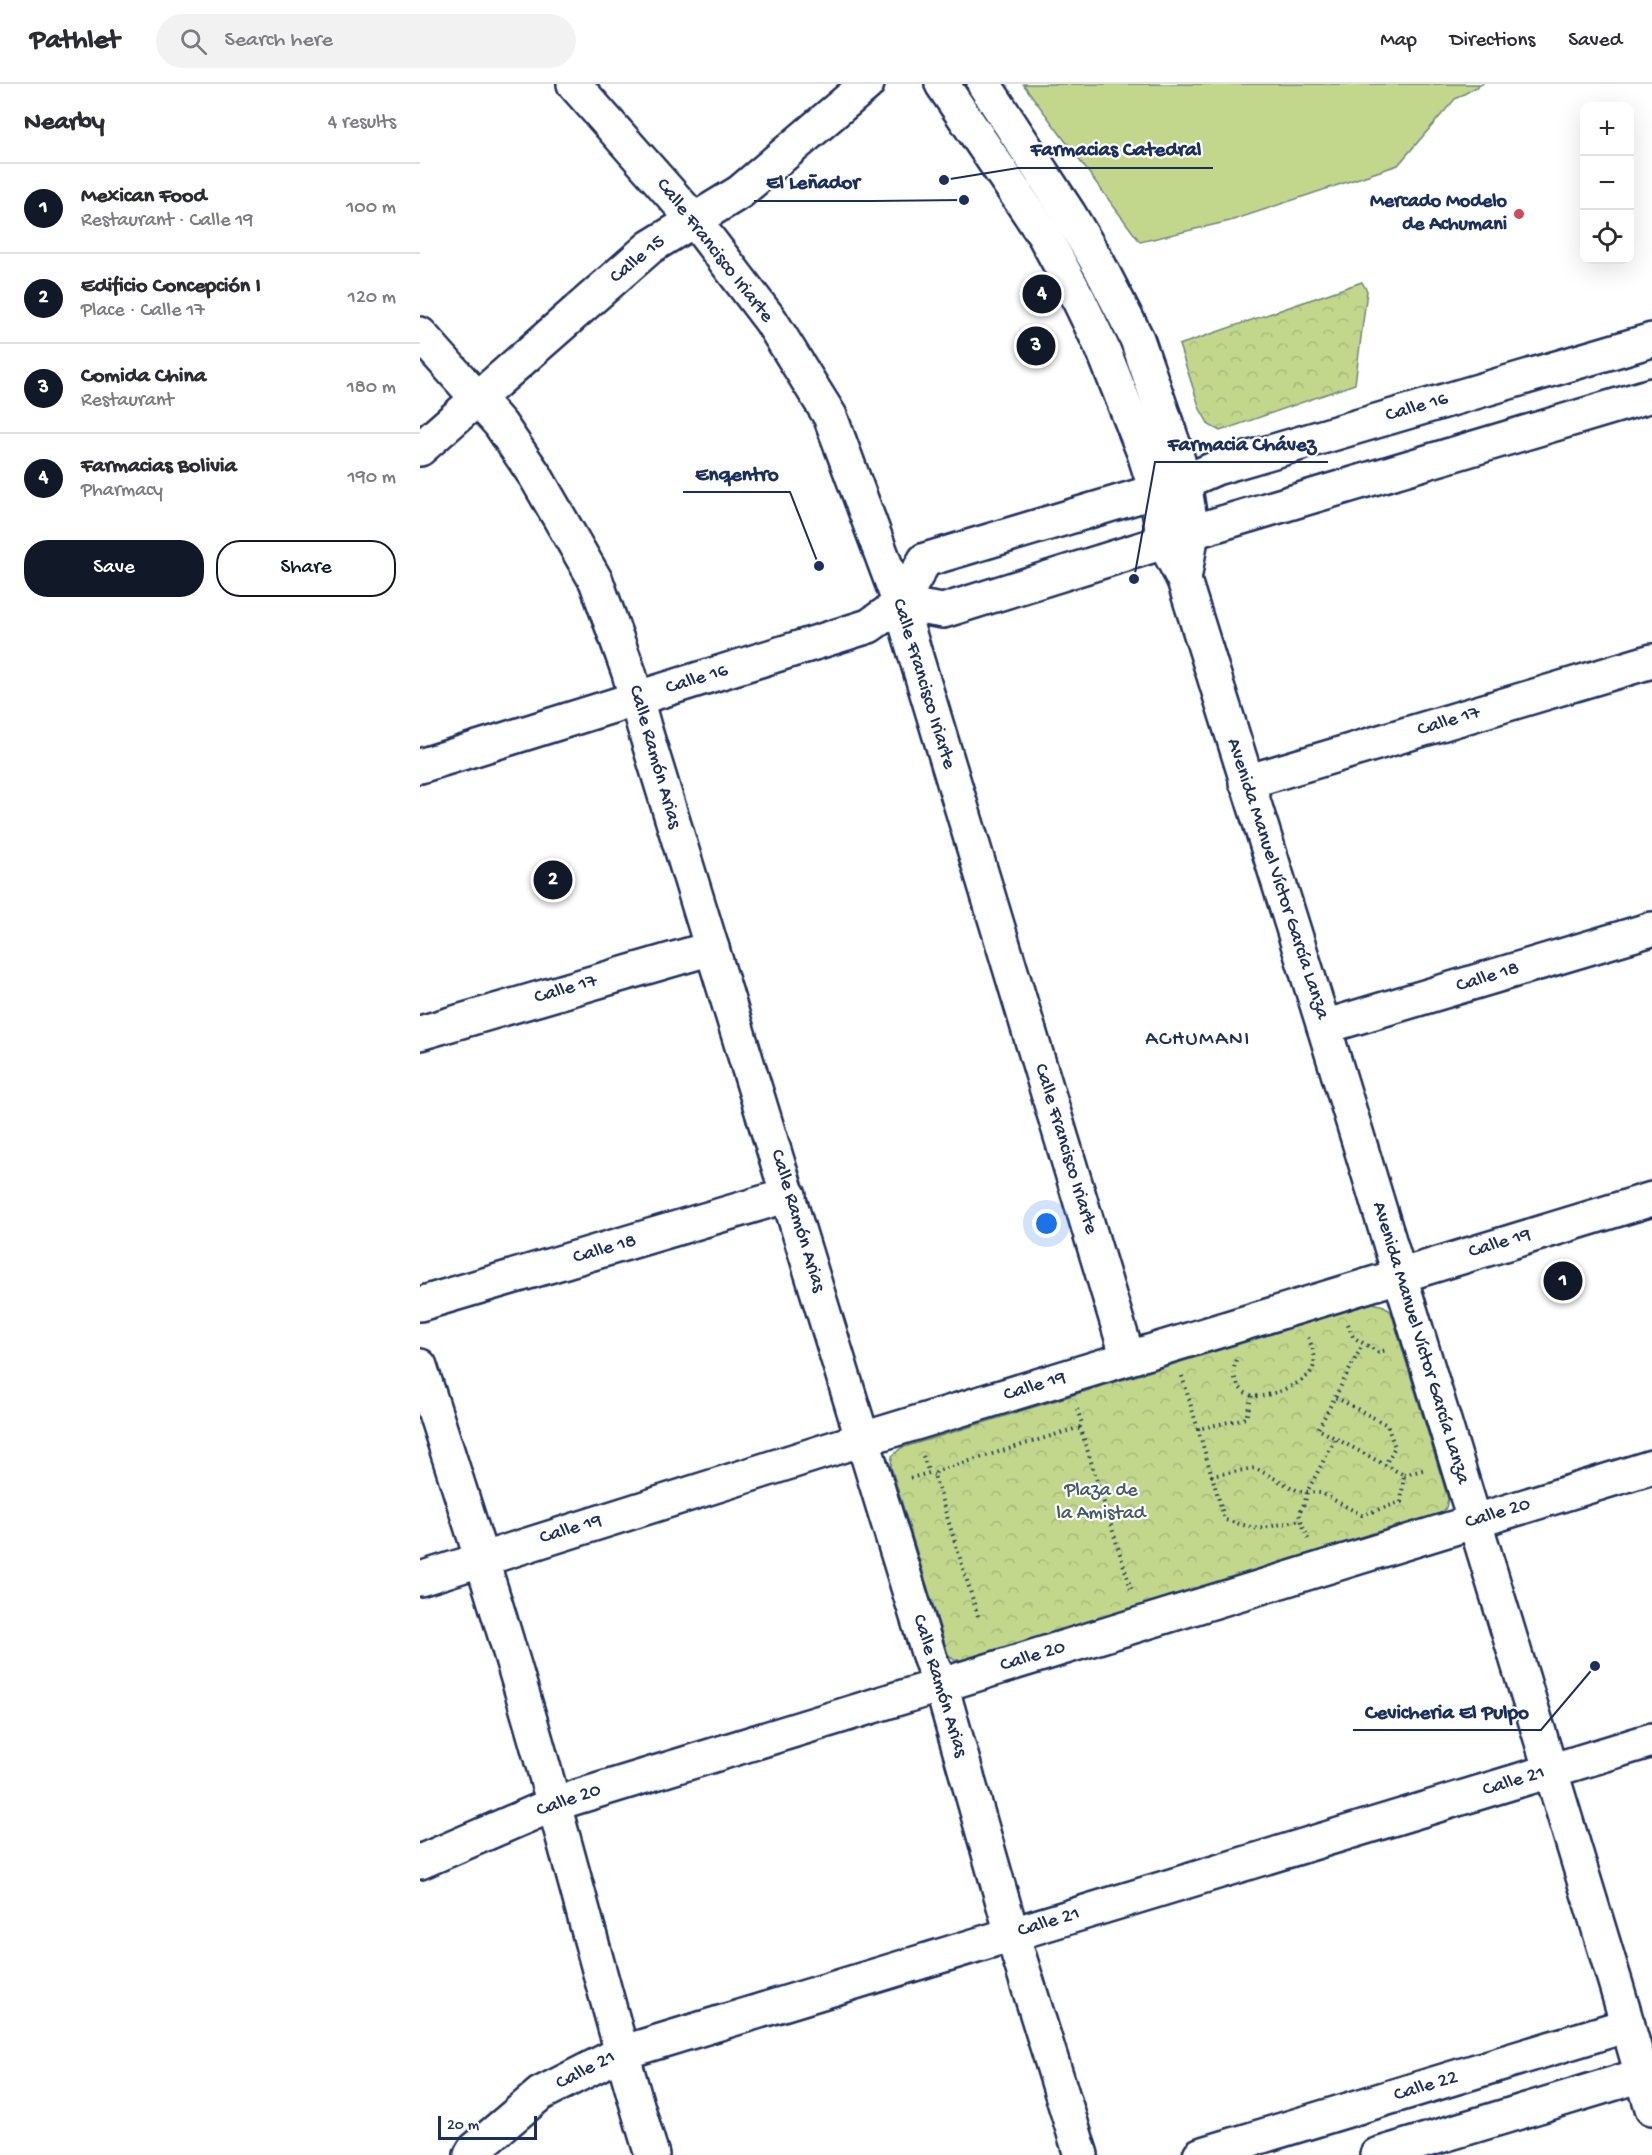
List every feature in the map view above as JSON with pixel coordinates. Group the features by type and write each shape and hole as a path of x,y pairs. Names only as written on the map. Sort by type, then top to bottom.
{"street":[{"name":"Calle Francisco Iriarte","path":"574,84 694,220 771,321 830,416 900,604 1128,1358"},
{"name":"Calle 15","path":"420,449 650,247 740,192 867,84"},
{"path":"942,84 1044,235 1104,352 1144,453 1170,487"},
{"path":"984,84 1098,262 1137,339 1173,443 1170,487"},
{"name":"Calle Ramón Arias","path":"420,334 500,424 536,477 596,581 629,673 930,1659 940,1685 1012,1935 1081,2155"},
{"name":"Calle 16","path":"420,766 869,626 900,604 925,560 1170,487 1216,468 1270,451 1652,340"},
{"path":"900,604 943,611 1178,537 1652,395"},
{"name":"Avenida Manuel Víctor García Lanza","path":"1170,487 1184,580 1400,1274 1550,1771 1640,2021 1652,2108"},
{"name":"Calle 17","path":"1246,782 1652,661"},
{"name":"Calle 18","path":"1324,1027 1652,930"},
{"name":"Calle 17","path":"420,1033 712,948"},
{"name":"Calle 18","path":"420,1304 789,1195"},
{"name":"Calle 19","path":"420,1579 863,1439 1652,1199"},
{"path":"420,1366 482,1558 554,1804 621,2053 652,2155"},
{"name":"Calle 20","path":"420,1862 554,1804 1652,1467"},
{"name":"Calle 21","path":"471,2155 540,2094 621,2053 1652,1740"},
{"name":"Calle 22","path":"1200,2155 1640,2021"},
{"path":"1377,2155 1647,2074"}],"path":[{"path":"1346,1318 1353,1338 1363,1344 1378,1352 1396,1347"},
{"path":"1237,1356 1233,1372 1236,1383 1242,1391 1252,1395 1263,1396 1304,1381 1313,1370 1315,1355 1306,1330"},
{"path":"1363,1344 1318,1429 1404,1475 1432,1468"},
{"path":"1180,1368 1224,1520 1258,1529 1301,1520"},
{"path":"1198,1429 1246,1418 1252,1395"},
{"path":"1335,1397 1387,1425 1395,1447 1385,1465"},
{"path":"934,1475 937,1471 1079,1429 1082,1423 1080,1419"},
{"path":"1079,1429 1082,1432 1133,1594"},
{"path":"1311,1547 1299,1514 1307,1492 1335,1439"},
{"path":"922,1454 929,1473"},
{"path":"1211,1476 1255,1468 1298,1491 1321,1493 1362,1515 1401,1502 1404,1475"},
{"path":"906,1479 929,1473 934,1475"},
{"path":"934,1475 978,1616"}],"green space":[{"path":"1023,84 1482,84 1455,99 1398,165 1230,221 1140,242"},
{"path":"1362,282 1367,291 1355,384 1220,431 1209,425 1200,409 1179,345"},
{"name":"Plaza de la Amistad","path":"1373,1303 1384,1306 1391,1312 1448,1499 1446,1508 1441,1514 964,1660 954,1660 948,1654 891,1467 892,1456 901,1448"}],"place":[{"name":"Farmacias Catedral","path":"944,180"},
{"name":"El Leñador","path":"964,200"},
{"name":"Mercado Modelo de Achumani","path":"1519,214"},
{"name":"Farmacias Bolivia","path":"1042,294"},
{"name":"Comida China","path":"1036,346"},
{"name":"Enqentro","path":"819,566"},
{"name":"Farmacia Chávez","path":"1134,579"},
{"name":"Edificio Concepción I","path":"553,880"},
{"name":"Mexican Food","path":"1563,1281"},
{"name":"Cevicheria El Pulpo","path":"1595,1666"}],"district":[{"name":"ACHUMANI","path":"1198,1040"}]}
